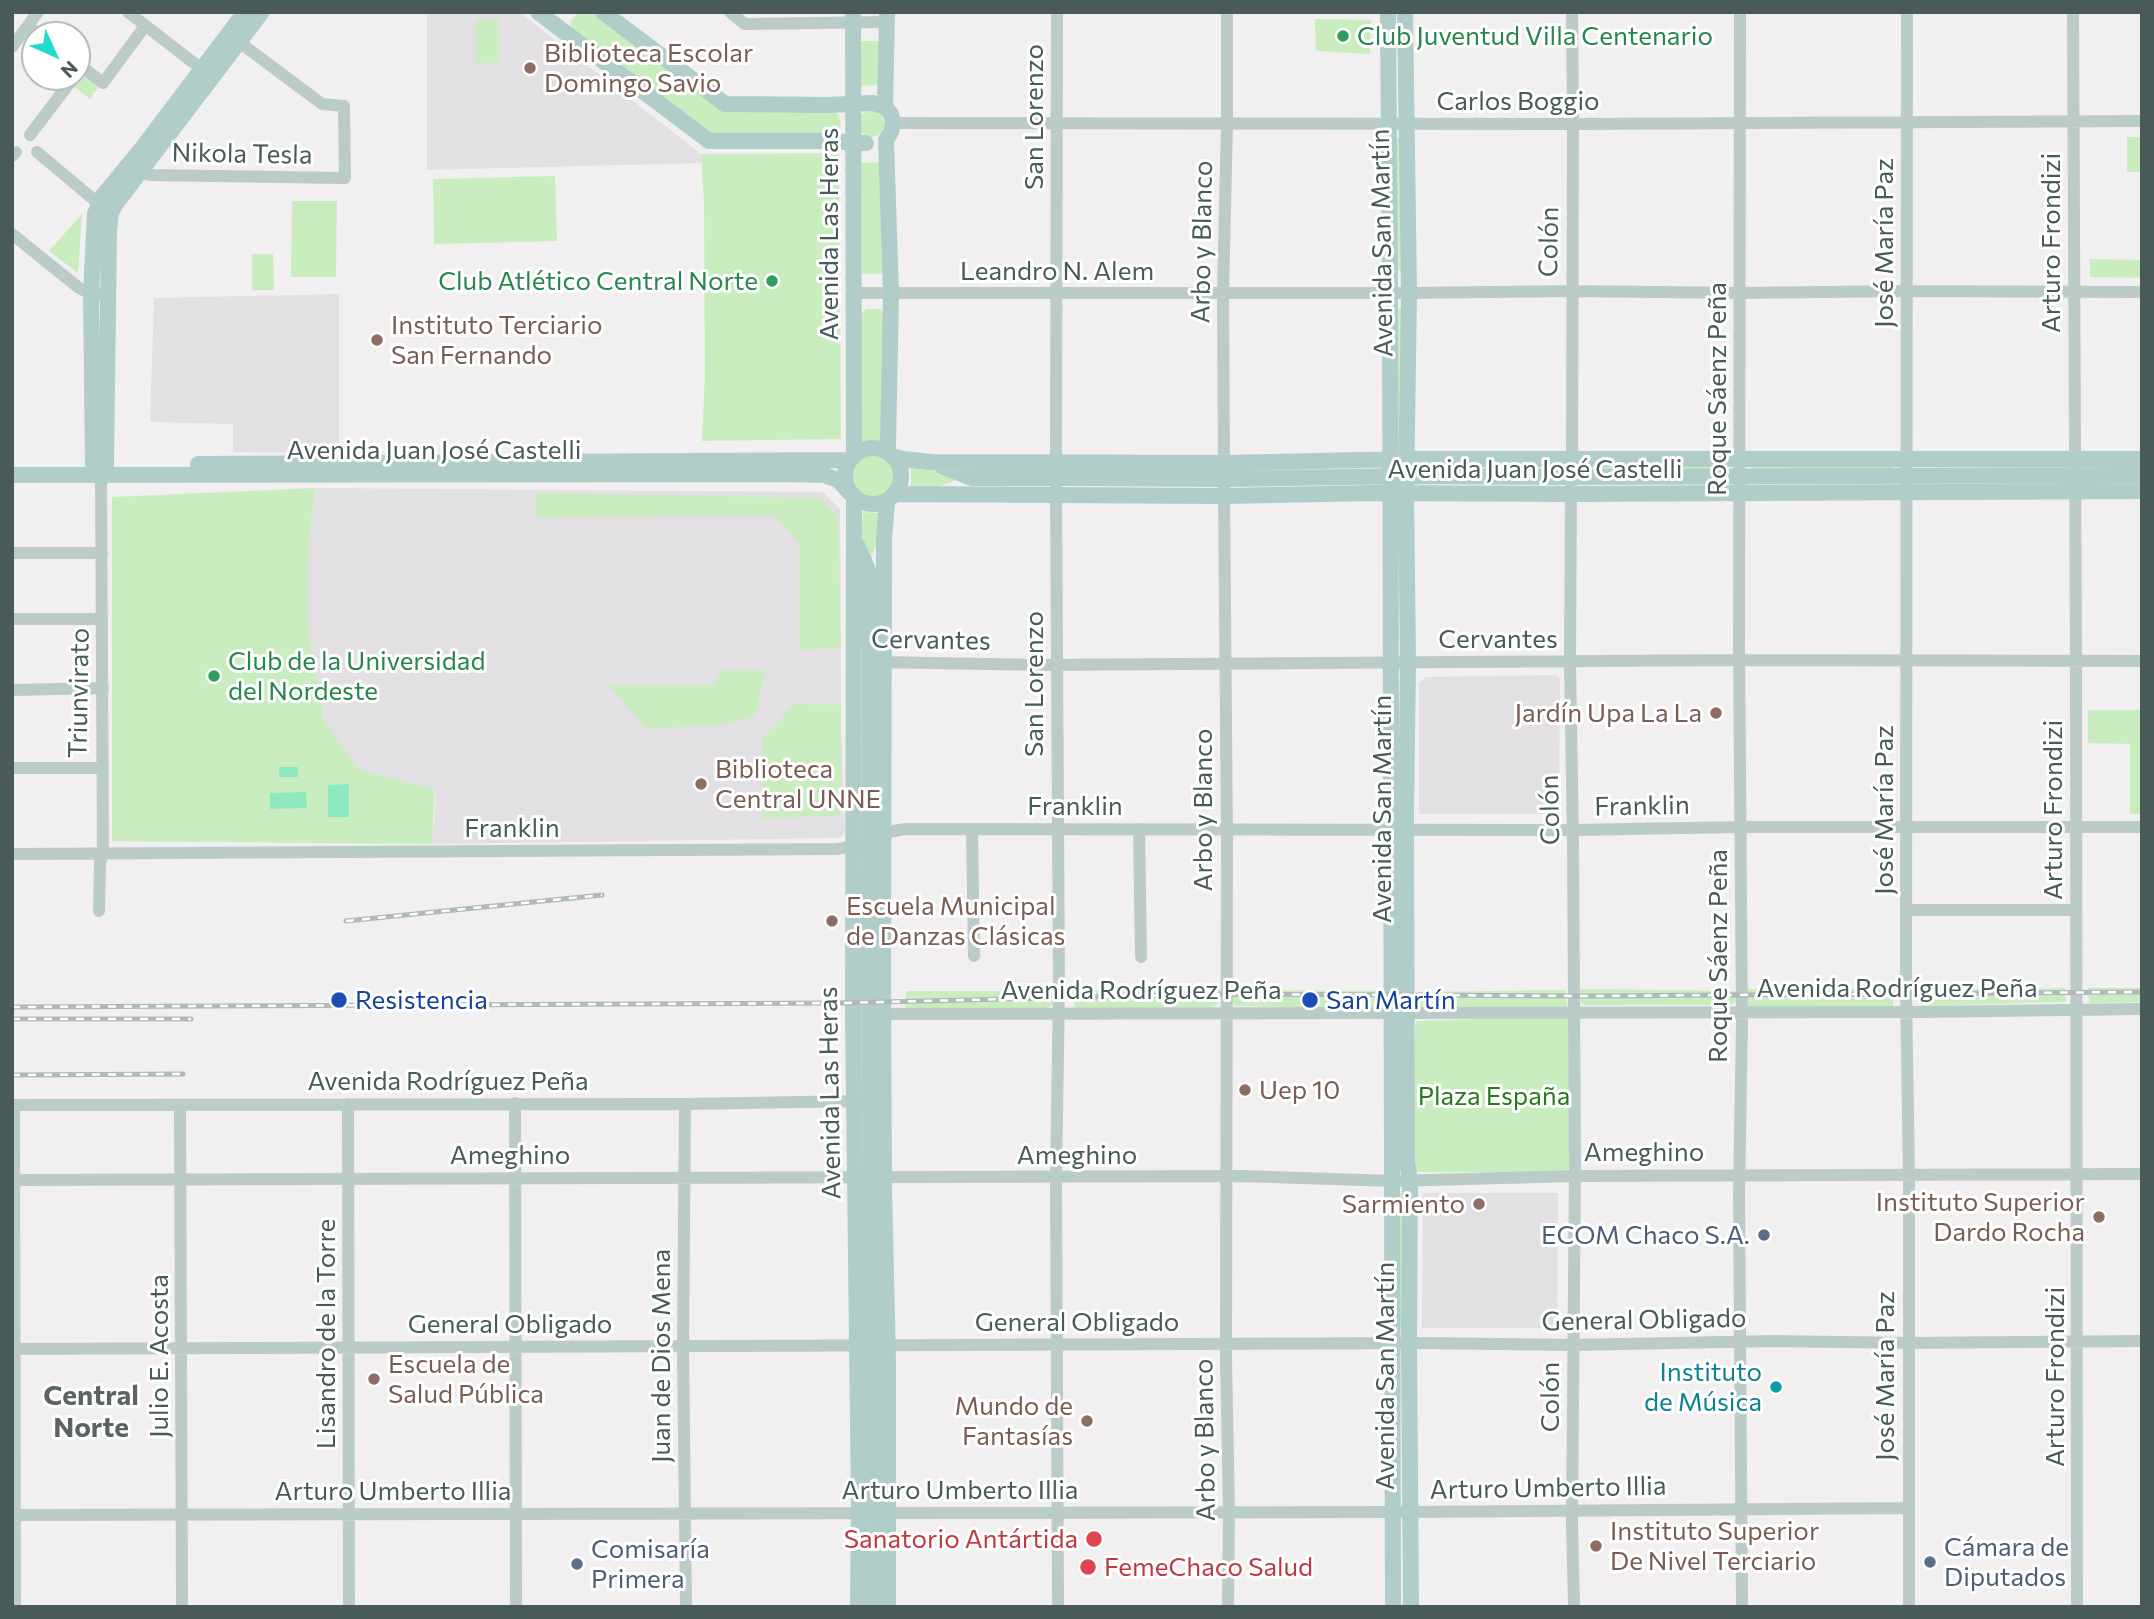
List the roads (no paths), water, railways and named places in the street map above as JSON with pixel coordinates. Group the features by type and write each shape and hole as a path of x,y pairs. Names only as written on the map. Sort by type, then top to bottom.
{"main road":[{"path":"100,468 108,295 109,230 105,209 207,73 244,12"},
{"path":"207,73 239,42 262,12"},
{"path":"538,12 557,18 709,141 858,123 873,103 890,115"},
{"path":"603,12 725,104 858,123 878,143 886,140"},
{"name":"Avenida San Martín","path":"1388,12 1390,293 1408,662 1399,829 1398,1013 1399,1068 1410,1180 1401,1344"},
{"name":"Avenida San Martín","path":"1399,829 1390,662 1409,293 1405,12"},
{"name":"Avenida Las Heras","path":"852,458 858,123 853,17"},
{"path":"887,17 891,132 886,140 891,294 889,454"},
{"path":"100,468 90,294 95,214 105,209 140,173 148,152"},
{"path":"873,448 889,454 898,464 901,475 899,485 891,498 870,505 852,496 844,476 852,458 866,449 873,448"},
{"name":"Avenida Juan José Castelli","path":"889,454 904,459 1056,478"},
{"name":"Avenida Juan José Castelli","path":"928,493 972,478 1572,477 1906,457 2142,475"},
{"name":"Avenida Juan José Castelli","path":"12,475 100,468 852,458"},
{"name":"Avenida Juan José Castelli","path":"1398,476 1572,460 1907,475 2074,468 2142,459"},
{"name":"Avenida Juan José Castelli","path":"930,462 972,478"},
{"name":"Avenida Juan José Castelli","path":"12,464 100,468 824,475 838,480 852,496"},
{"name":"Avenida Juan José Castelli","path":"1398,476 1571,494 2142,491"},
{"name":"Avenida Juan José Castelli","path":"891,498 1056,478"},
{"name":"Avenida Las Heras","path":"852,496 869,662"},
{"name":"Avenida Las Heras","path":"869,1014 853,846 869,662 891,498"},
{"name":"Avenida Las Heras","path":"854,536 868,570 869,662 878,836 869,1014 873,1607"},
{"name":"Avenida Las Heras","path":"868,570 884,538"},
{"name":"Avenida San Martín","path":"1393,1607 1401,1512 1401,1344 1393,1181 1399,1068"},
{"name":"Avenida San Martín","path":"1401,1512 1411,1607"},
{"name":"Avenida Las Heras","path":"858,1607 874,1513"},
{"name":"Avenida Las Heras","path":"874,1513 888,1607"}],"street":[{"path":"128,12 207,73"},
{"path":"730,12 745,24 887,17"},
{"name":"San Lorenzo","path":"1057,12 1058,1607"},
{"name":"Arbo y Blanco","path":"1227,12 1223,293 1228,1607"},
{"name":"Colón","path":"1572,12 1570,662 1575,1175 1572,1510 1574,1607"},
{"name":"Roque Sáenz Peña","path":"1740,12 1739,494 1742,827 1739,1175 1742,1607"},
{"name":"José María Paz","path":"1907,12 1906,1012 1909,1176 1909,1607"},
{"name":"Arturo Frondizi","path":"2073,12 2077,1607"},
{"path":"91,77 103,83 145,26"},
{"name":"Nikola Tesla","path":"140,173 345,178 344,106 322,104 239,42"},
{"path":"30,135 62,91"},
{"name":"Carlos Boggio","path":"890,115 1056,125 2142,121"},
{"path":"37,152 105,209"},
{"path":"12,234 79,288 90,294 108,295"},
{"name":"Leandro N. Alem","path":"855,293 2142,292"},
{"name":"Triunvirato","path":"99,911 100,862 103,855 100,468"},
{"path":"12,553 102,553"},
{"path":"12,619 102,620"},
{"name":"Cervantes","path":"869,662 1224,664 1740,660 2142,661"},
{"path":"12,690 103,688"},
{"path":"12,768 101,768"},
{"name":"Franklin","path":"12,854 838,849 905,829 2142,827"},
{"path":"972,829 974,956"},
{"path":"1139,829 1142,957"},
{"path":"1907,910 2076,910"},
{"name":"Avenida Rodríguez Peña","path":"869,1014 2142,1009"},
{"name":"Avenida Rodríguez Peña","path":"13,1105 685,1104 870,1101"},
{"path":"515,1103 516,1607"},
{"name":"Lisandro de la Torre","path":"348,1104 349,1607"},
{"name":"Juan de Dios Mena","path":"685,1104 682,1346 686,1607"},
{"path":"13,1105 15,1607"},
{"name":"Julio E. Acosta","path":"180,1105 182,1607"},
{"name":"Ameghino","path":"13,1180 1227,1176 1393,1181 1575,1175 2142,1174"},
{"name":"General Obligado","path":"13,1349 1573,1345 1740,1341 1908,1343 2142,1340"},
{"name":"Arturo Umberto Illia","path":"13,1515 1401,1512 1908,1508"}],"railway":[{"path":"346,921 602,895"},
{"path":"12,1007 840,1003 1214,994 1590,996 2142,992"},
{"path":"12,1019 191,1019"},
{"path":"12,1075 183,1074"}],"place":[{"name":"Club Juventud Villa Centenario","path":"1343,36"},
{"name":"Biblioteca Escolar Domingo Savio","path":"530,68"},
{"name":"Club Atlético Central Norte","path":"772,281"},
{"name":"Instituto Terciario San Fernando","path":"377,340"},
{"name":"Club de la Universidad del Nordeste","path":"214,676"},
{"name":"Jardín Upa La La","path":"1716,713"},
{"name":"Biblioteca Central UNNE","path":"701,784"},
{"name":"Escuela Municipal de Danzas Clásicas","path":"832,921"},
{"name":"Resistencia","path":"339,1000"},
{"name":"San Martín","path":"1310,1000"},
{"name":"Uep 10","path":"1245,1090"},
{"name":"Sarmiento","path":"1479,1204"},
{"name":"Instituto Superior Dardo Rocha","path":"2099,1217"},
{"name":"ECOM Chaco S.A.","path":"1764,1235"},
{"name":"Escuela de Salud Pública","path":"374,1379"},
{"name":"Instituto de Música","path":"1776,1387"},
{"name":"Mundo de Fantasías","path":"1087,1421"},
{"name":"Sanatorio Antártida","path":"1094,1539"},
{"name":"Instituto Superior De Nivel Terciario","path":"1596,1546"},
{"name":"Cámara de Diputados","path":"1930,1562"},
{"name":"Comisaría Primera","path":"577,1564"},
{"name":"FemeChaco Salud","path":"1088,1567"}],"district":[{"name":"Central Norte","path":"91,1412"}],"park label":[{"name":"Plaza España","path":"1494,1096"}]}
